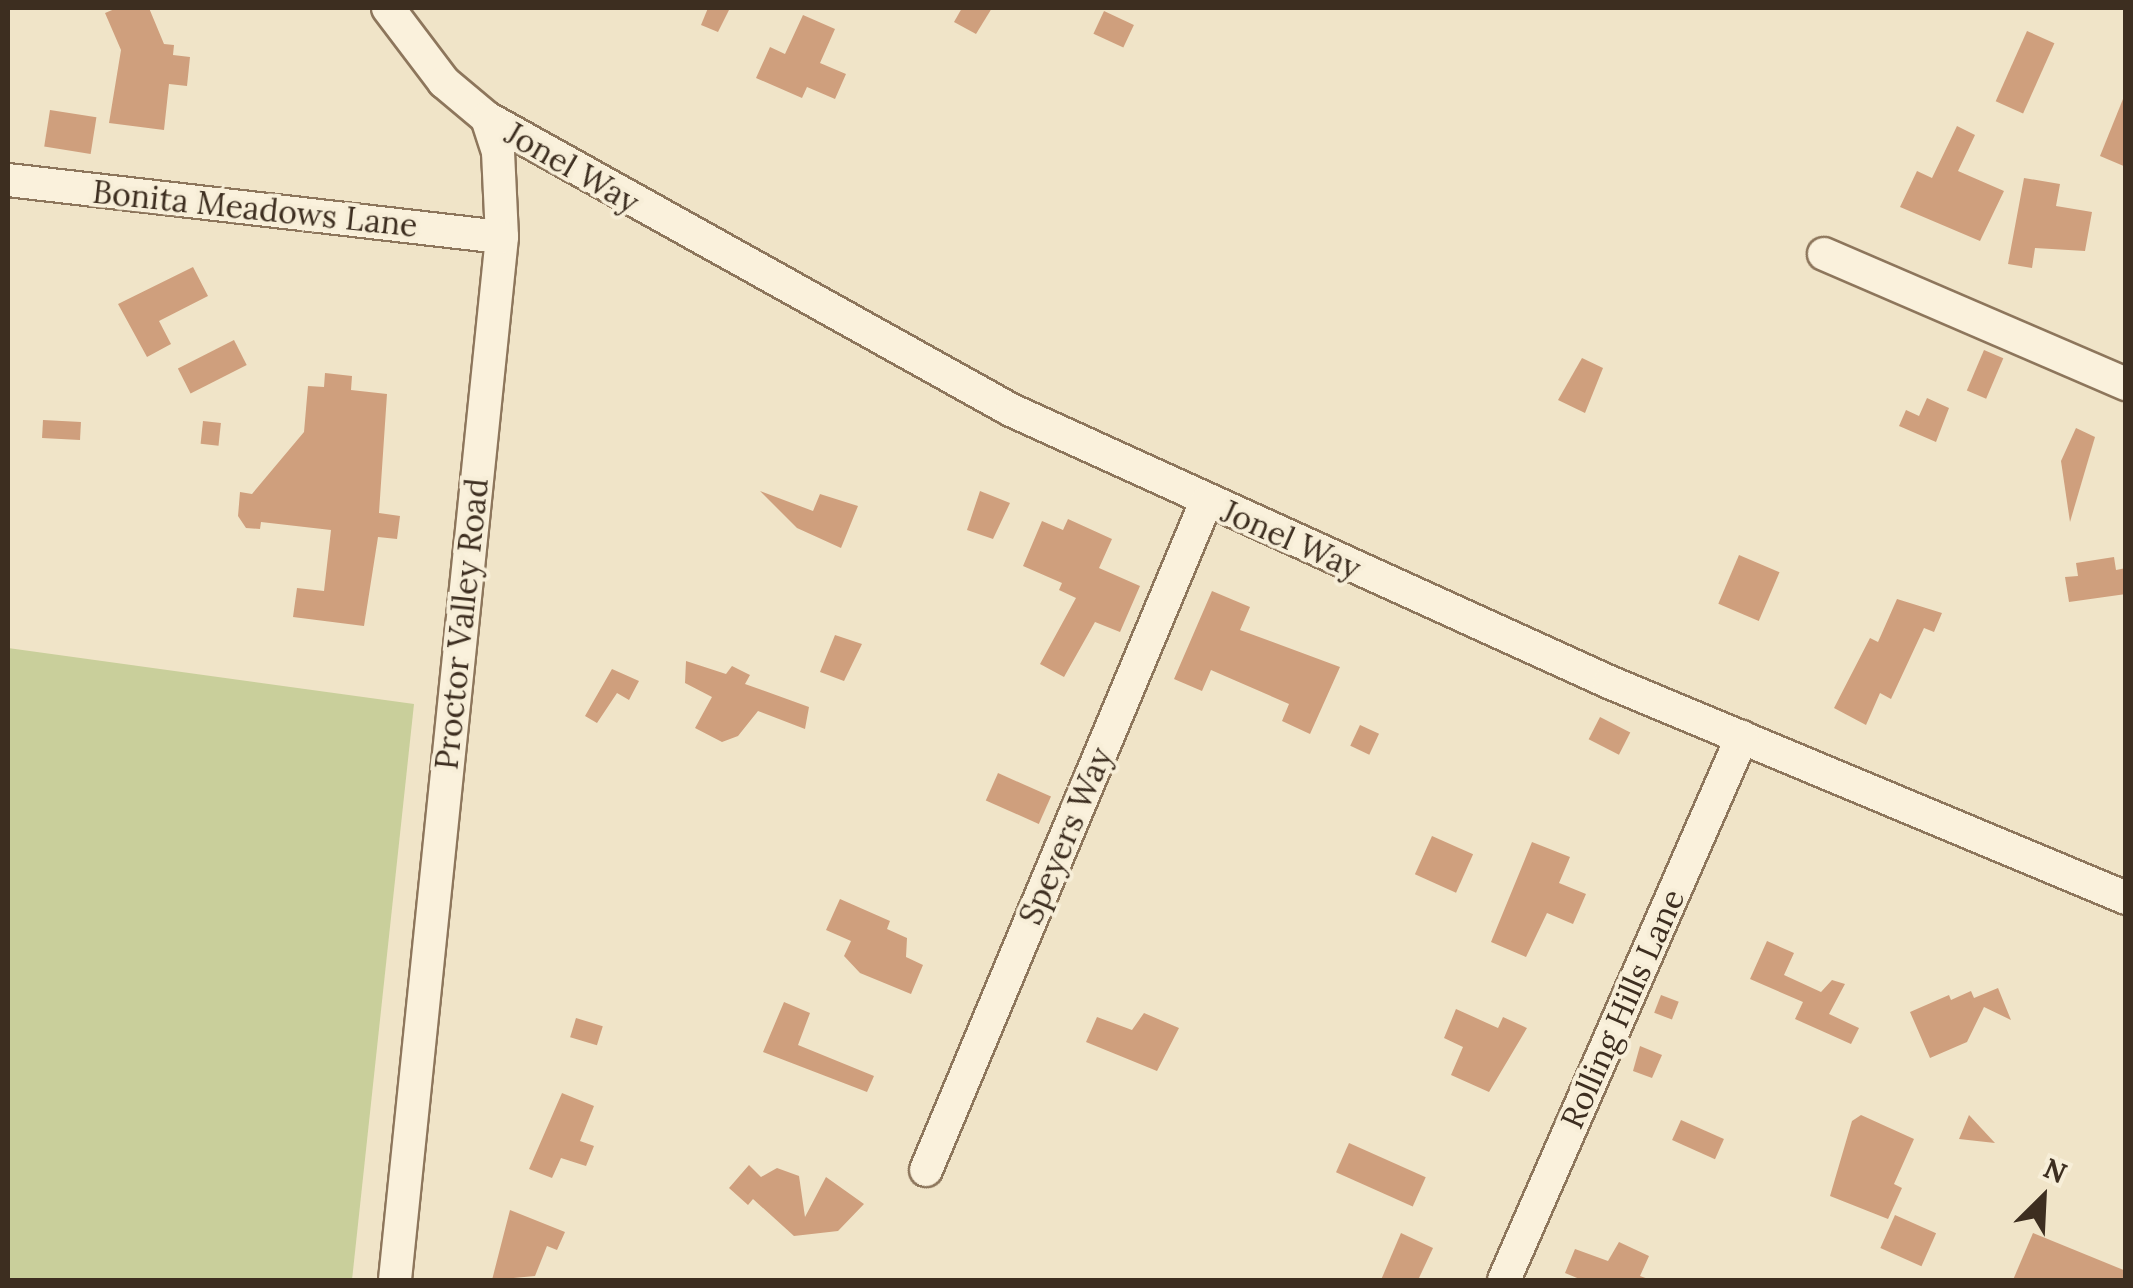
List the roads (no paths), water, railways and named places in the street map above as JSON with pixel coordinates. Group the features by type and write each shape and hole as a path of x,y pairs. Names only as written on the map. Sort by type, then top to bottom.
{"street":[{"path":"388,8 444,82 487,118"},
{"name":"Proctor Valley Road","path":"395,1280 502,237 498,152 487,118"},
{"name":"Jonel Way","path":"487,118 1011,410 1206,502 1742,738 2126,898"},
{"name":"Bonita Meadows Lane","path":"8,180 502,237"},
{"path":"1824,254 2126,384"},
{"name":"Speyers Way","path":"926,1170 1206,502"},
{"name":"Rolling Hills Lane","path":"1504,1280 1742,738"}]}
